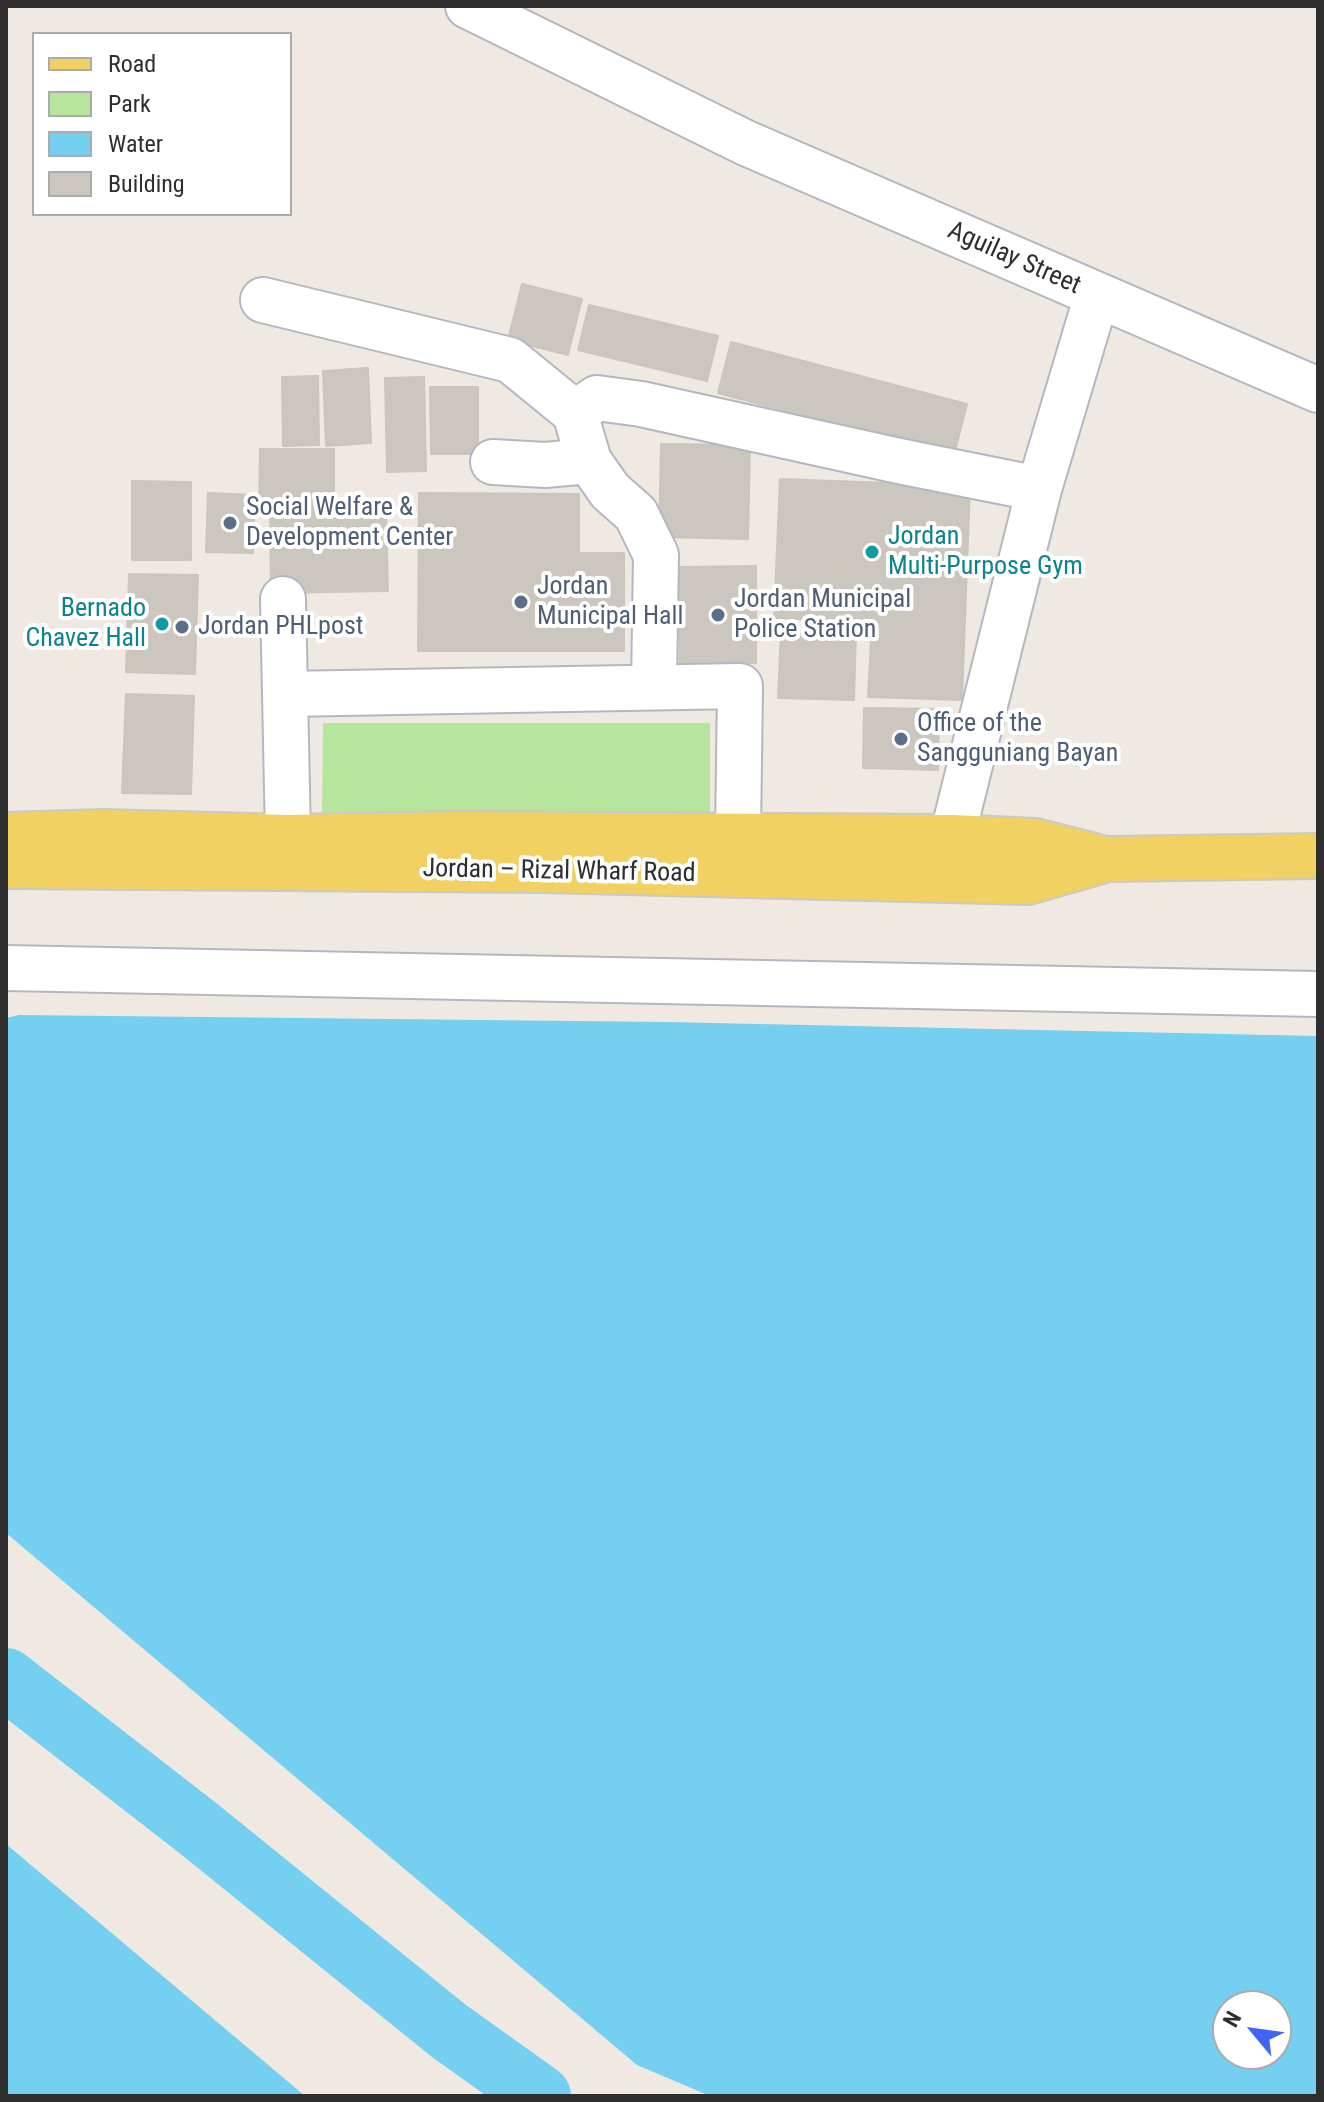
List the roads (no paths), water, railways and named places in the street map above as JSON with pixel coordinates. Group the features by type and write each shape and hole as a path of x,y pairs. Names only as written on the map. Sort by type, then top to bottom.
{"main road":[{"name":"Jordan – Rizal Wharf Road","path":"6,835 104,832 288,837 456,834 952,837 1035,841 1108,859 1318,856"},
{"name":"Jordan – Rizal Wharf Road","path":"6,866 543,870 1028,882 1108,859"}],"street":[{"name":"Aguilay Street","path":"468,6 746,143 1097,295 1039,489 952,837"},
{"path":"1097,295 1318,390"},
{"path":"263,300 510,360 575,413 589,461 610,491 636,514 656,555 654,687"},
{"path":"575,413 597,398 641,404 1039,489"},
{"path":"493,462 545,465 589,461"},
{"path":"283,599 288,837"},
{"path":"285,694 740,686 738,835"},
{"path":"6,968 1318,994"}],"water":[{"path":"19,1015 667,1022 1318,1036 1318,2096 710,2096 637,2065 6,1533 6,1018"},
{"path":"6,1844 305,2096 6,2096"}],"waterway":[{"path":"6,1679 199,1829 449,2031 540,2096"}],"place":[{"name":"Social Welfare & Development Center","path":"230,523"},
{"name":"Jordan Multi-Purpose Gym","path":"872,552"},
{"name":"Jordan Municipal Hall","path":"521,602"},
{"name":"Jordan Municipal Police Station","path":"718,615"},
{"name":"Bernado Chavez Hall","path":"162,624"},
{"name":"Jordan PHLpost","path":"182,627"},
{"name":"Office of the Sangguniang Bayan","path":"901,739"}]}
